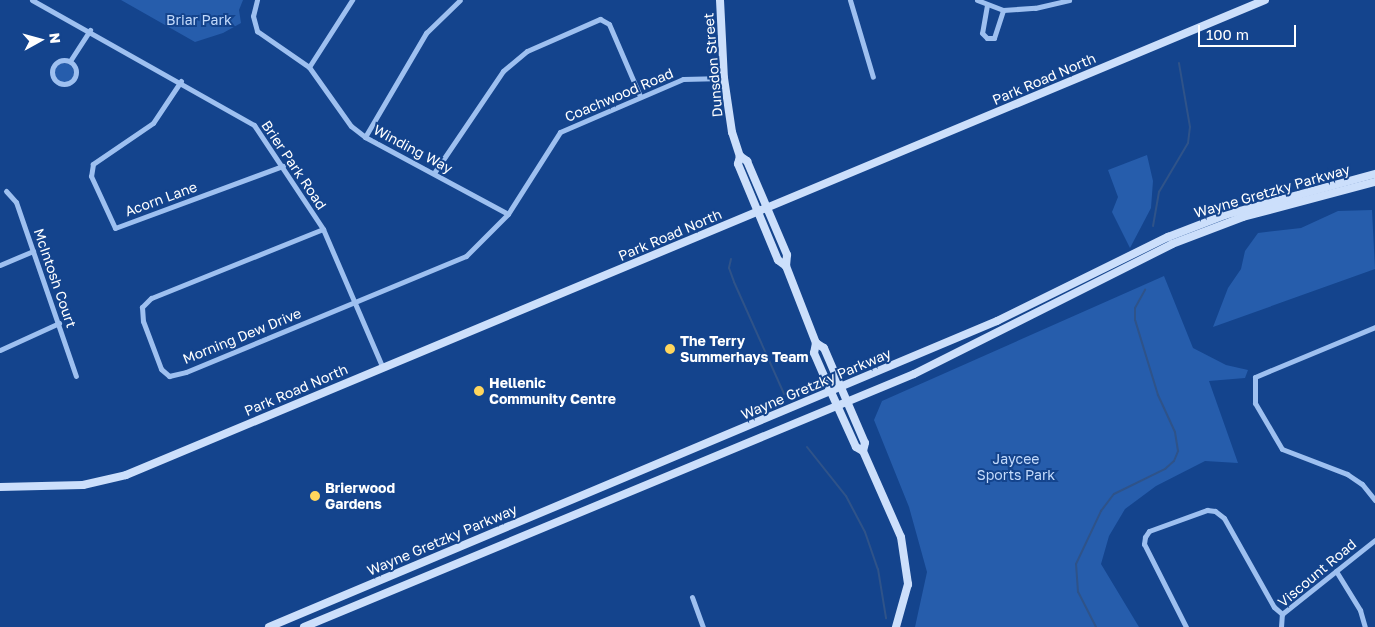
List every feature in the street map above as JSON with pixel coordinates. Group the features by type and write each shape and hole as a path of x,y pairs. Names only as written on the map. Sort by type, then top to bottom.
{"main road":[{"name":"Dunsdon Street","path":"720,0 724,78 732,132 740,156 738,164 778,260 786,266"},
{"name":"Park Road North","path":"0,487 83,485 126,475 1265,0"},
{"name":"Dunsdon Street","path":"740,156 748,161 766,209 787,255 786,266 816,343 814,353 856,447 863,451 890,506 907,561 908,584 896,627"},
{"name":"Wayne Gretzky Parkway","path":"269,627 997,321 1168,237 1225,215 1375,174"},
{"name":"Wayne Gretzky Parkway","path":"304,627 914,374 1172,244 1242,217 1375,182"},
{"name":"Dunsdon Street","path":"816,343 824,348 841,387 865,443 863,451"}],"street":[{"name":"Brier Park Road","path":"32,0 90,30 254,125 323,229 383,368"},
{"name":"Winding Way","path":"257,0 252,16 257,31 310,67 351,126 365,137 508,214"},
{"path":"310,67 352,0"},
{"path":"365,137 426,33 460,0"},
{"path":"850,0 873,77"},
{"path":"977,0 1003,10 1035,8 1069,0"},
{"path":"987,5 982,33 987,38 994,38 1003,10"},
{"path":"434,173 503,71 527,51 600,20 609,24 640,96"},
{"path":"70,61 90,30"},
{"path":"59,61 70,61 76,68 76,76 72,83 59,84 52,75 53,67 59,61"},
{"name":"Coachwood Road","path":"355,303 466,256 508,214 560,132 683,79 724,78"},
{"name":"Acorn Lane","path":"180,81 153,124 93,164 91,176 114,228 283,166"},
{"name":"McIntosh Court","path":"6,191 16,202 76,376"},
{"name":"Morning Dew Drive","path":"323,229 151,298 142,307 143,322 161,369 169,376 186,372 355,303"},
{"path":"0,265 33,251"},
{"path":"0,350 59,323"},
{"path":"1375,327 1255,377 1255,403 1282,449 1347,474 1362,484 1375,500"},
{"path":"1186,627 1144,544 1145,536 1149,531 1207,510 1215,511 1224,518 1274,607 1282,614"},
{"name":"Viscount Road","path":"1281,627 1282,614 1375,540"},
{"path":"1336,571 1360,610 1365,627"},
{"path":"692,597 703,627"}],"green space":[{"name":"Briar Park","path":"121,0 243,0 239,10 241,23 223,33 195,42"},
{"path":"64,63 71,66 74,73 71,80 64,83 57,80 54,73 57,66"},
{"path":"1147,155 1153,181 1151,208 1130,248 1112,212 1118,197 1108,170"},
{"path":"1372,210 1375,269 1213,327 1228,288 1241,269 1245,251 1258,233 1301,228 1338,211"},
{"name":"Jaycee Sports Park","path":"1164,276 1193,348 1226,365 1248,370 1245,378 1209,381 1238,463 1205,461 1156,486 1125,509 1109,536 1101,564 1139,627 915,627 927,572 909,507 874,420 882,401"}],"waterway":[{"path":"1153,226 1159,192 1188,143 1190,127 1179,63"},
{"path":"731,259 729,268 734,282 784,394"},
{"path":"1096,627 1078,592 1076,564 1101,511 1114,494 1165,469 1174,461 1178,451 1175,432 1158,395 1135,320 1135,308 1145,290"},
{"path":"807,447 846,496 865,532 878,569 886,618"}],"place":[{"name":"The Terry Summerhays Team","path":"670,349"},
{"name":"Hellenic Community Centre","path":"479,391"},
{"name":"Brierwood Gardens","path":"315,496"}]}
